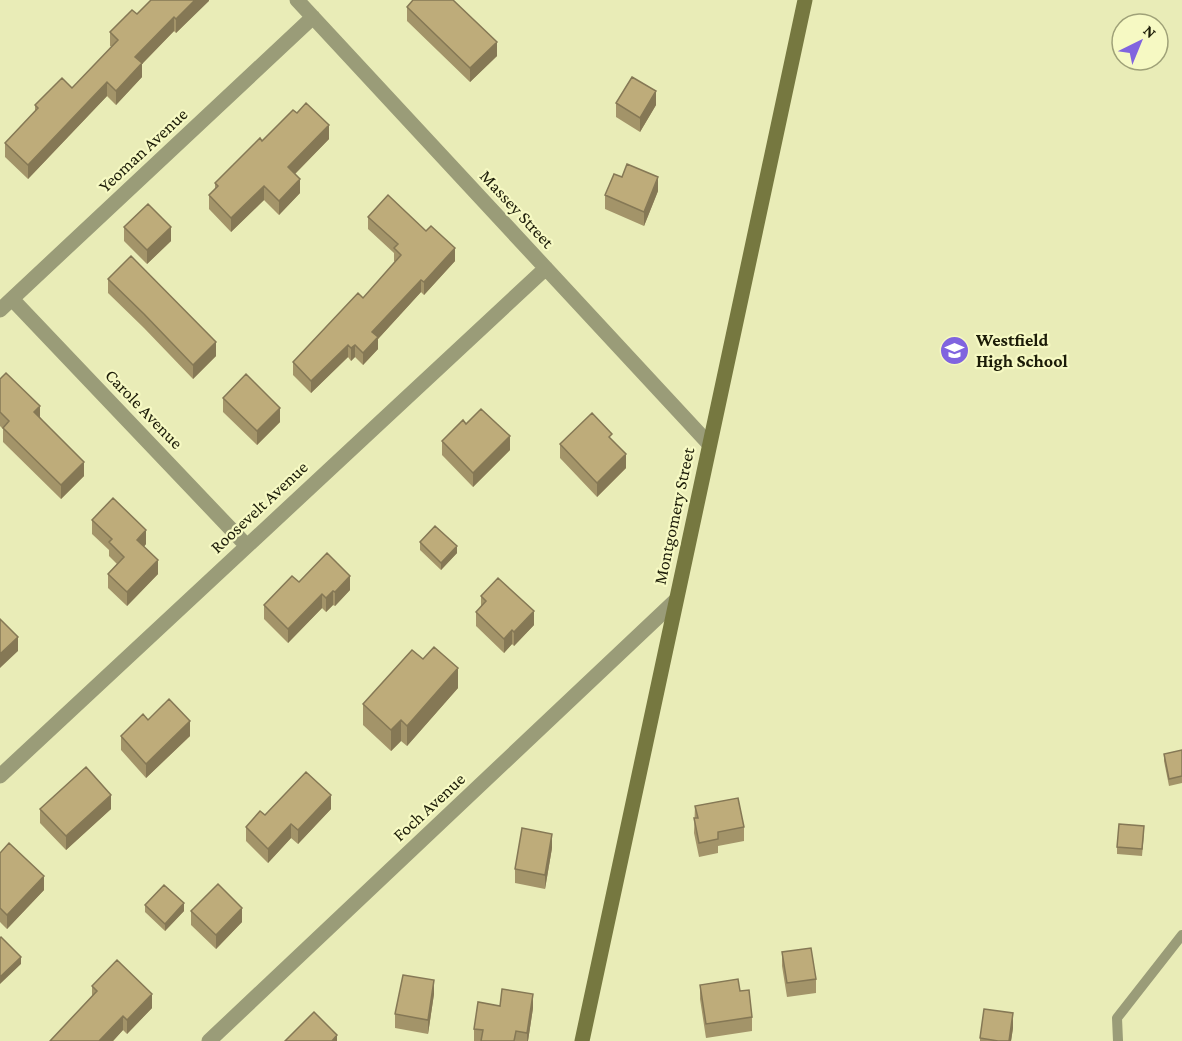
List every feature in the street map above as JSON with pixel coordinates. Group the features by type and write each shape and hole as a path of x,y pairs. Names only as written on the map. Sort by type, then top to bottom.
{"main road":[{"name":"Montgomery Street","path":"582,1041 805,0"}],"street":[{"name":"Massey Street","path":"297,0 709,444"},
{"name":"Yeoman Avenue","path":"0,310 313,17"},
{"name":"Roosevelt Avenue","path":"0,776 546,268"},
{"name":"Carole Avenue","path":"12,299 247,546"},
{"name":"Foch Avenue","path":"209,1041 675,601"}],"lane":[{"path":"1118,1041 1117,1018 1182,935"}],"building":[{"path":"151,0 195,0 176,19 174,17 135,57 142,63 116,91 107,82 28,165 5,143 38,108 35,105 62,78 72,88 118,40 110,32 132,10 137,14"},
{"path":"413,0 453,0 497,42 470,68 407,7"},
{"path":"632,77 656,91 640,118 616,103"},
{"path":"306,103 329,125 288,167 300,179 279,201 264,186 231,218 209,195 218,186 215,183 260,138 262,141 293,110 297,113"},
{"path":"627,164 658,177 644,212 605,195 614,174 622,177"},
{"path":"388,195 426,231 431,226 455,248 424,282 421,280 372,332 378,337 363,353 355,345 351,348 348,345 311,381 293,362 358,293 363,298 401,255 394,248 398,244 368,217"},
{"path":"148,204 171,227 147,250 124,227"},
{"path":"131,256 216,342 193,365 108,279"},
{"path":"6,373 40,406 34,412 84,462 61,485 3,428 9,421 0,412 0,379"},
{"path":"246,374 280,408 257,431 223,398"},
{"path":"481,409 510,436 473,473 442,441 463,420 466,424"},
{"path":"592,413 612,434 609,437 626,454 597,483 560,444"},
{"path":"113,498 146,530 137,540 158,560 127,592 108,574 124,557 109,542 112,539 92,520"},
{"path":"435,526 457,546 441,563 420,542"},
{"path":"327,553 350,576 326,598 322,594 288,629 264,605 292,576 299,582"},
{"path":"498,578 534,611 504,639 476,612 486,601 481,596"},
{"path":"0,619 18,637 0,654"},
{"path":"434,647 458,668 407,726 401,720 391,730 363,704 412,650 423,659"},
{"path":"169,699 190,721 146,764 121,736 143,714 148,720"},
{"path":"1182,750 1182,776 1169,779 1164,754"},
{"path":"86,767 111,795 66,836 40,809"},
{"path":"306,772 331,795 298,830 291,824 268,849 246,827 260,811 265,815"},
{"path":"738,798 744,827 718,832 718,839 699,843 694,818 698,818 695,806"},
{"path":"1119,824 1144,826 1142,849 1117,847"},
{"path":"522,828 552,834 545,875 515,869"},
{"path":"9,843 44,876 7,915 0,908 0,853"},
{"path":"218,884 242,908 216,935 191,911"},
{"path":"164,885 184,903 165,924 145,905"},
{"path":"0,938 21,957 0,977"},
{"path":"811,948 816,979 787,983 782,952"},
{"path":"117,960 152,994 127,1020 123,1016 99,1041 50,1041 97,991 92,986"},
{"path":"403,975 434,980 428,1020 395,1014"},
{"path":"738,979 740,991 749,990 752,1017 706,1024 700,985"},
{"path":"502,989 533,994 527,1033 516,1031 514,1041 481,1041 483,1030 474,1029 478,1002 500,1006"},
{"path":"984,1009 1013,1013 1009,1041 980,1038"},
{"path":"314,1012 337,1035 332,1041 285,1041"}],"place":[{"name":"Westfield High School","path":"955,350"}]}
